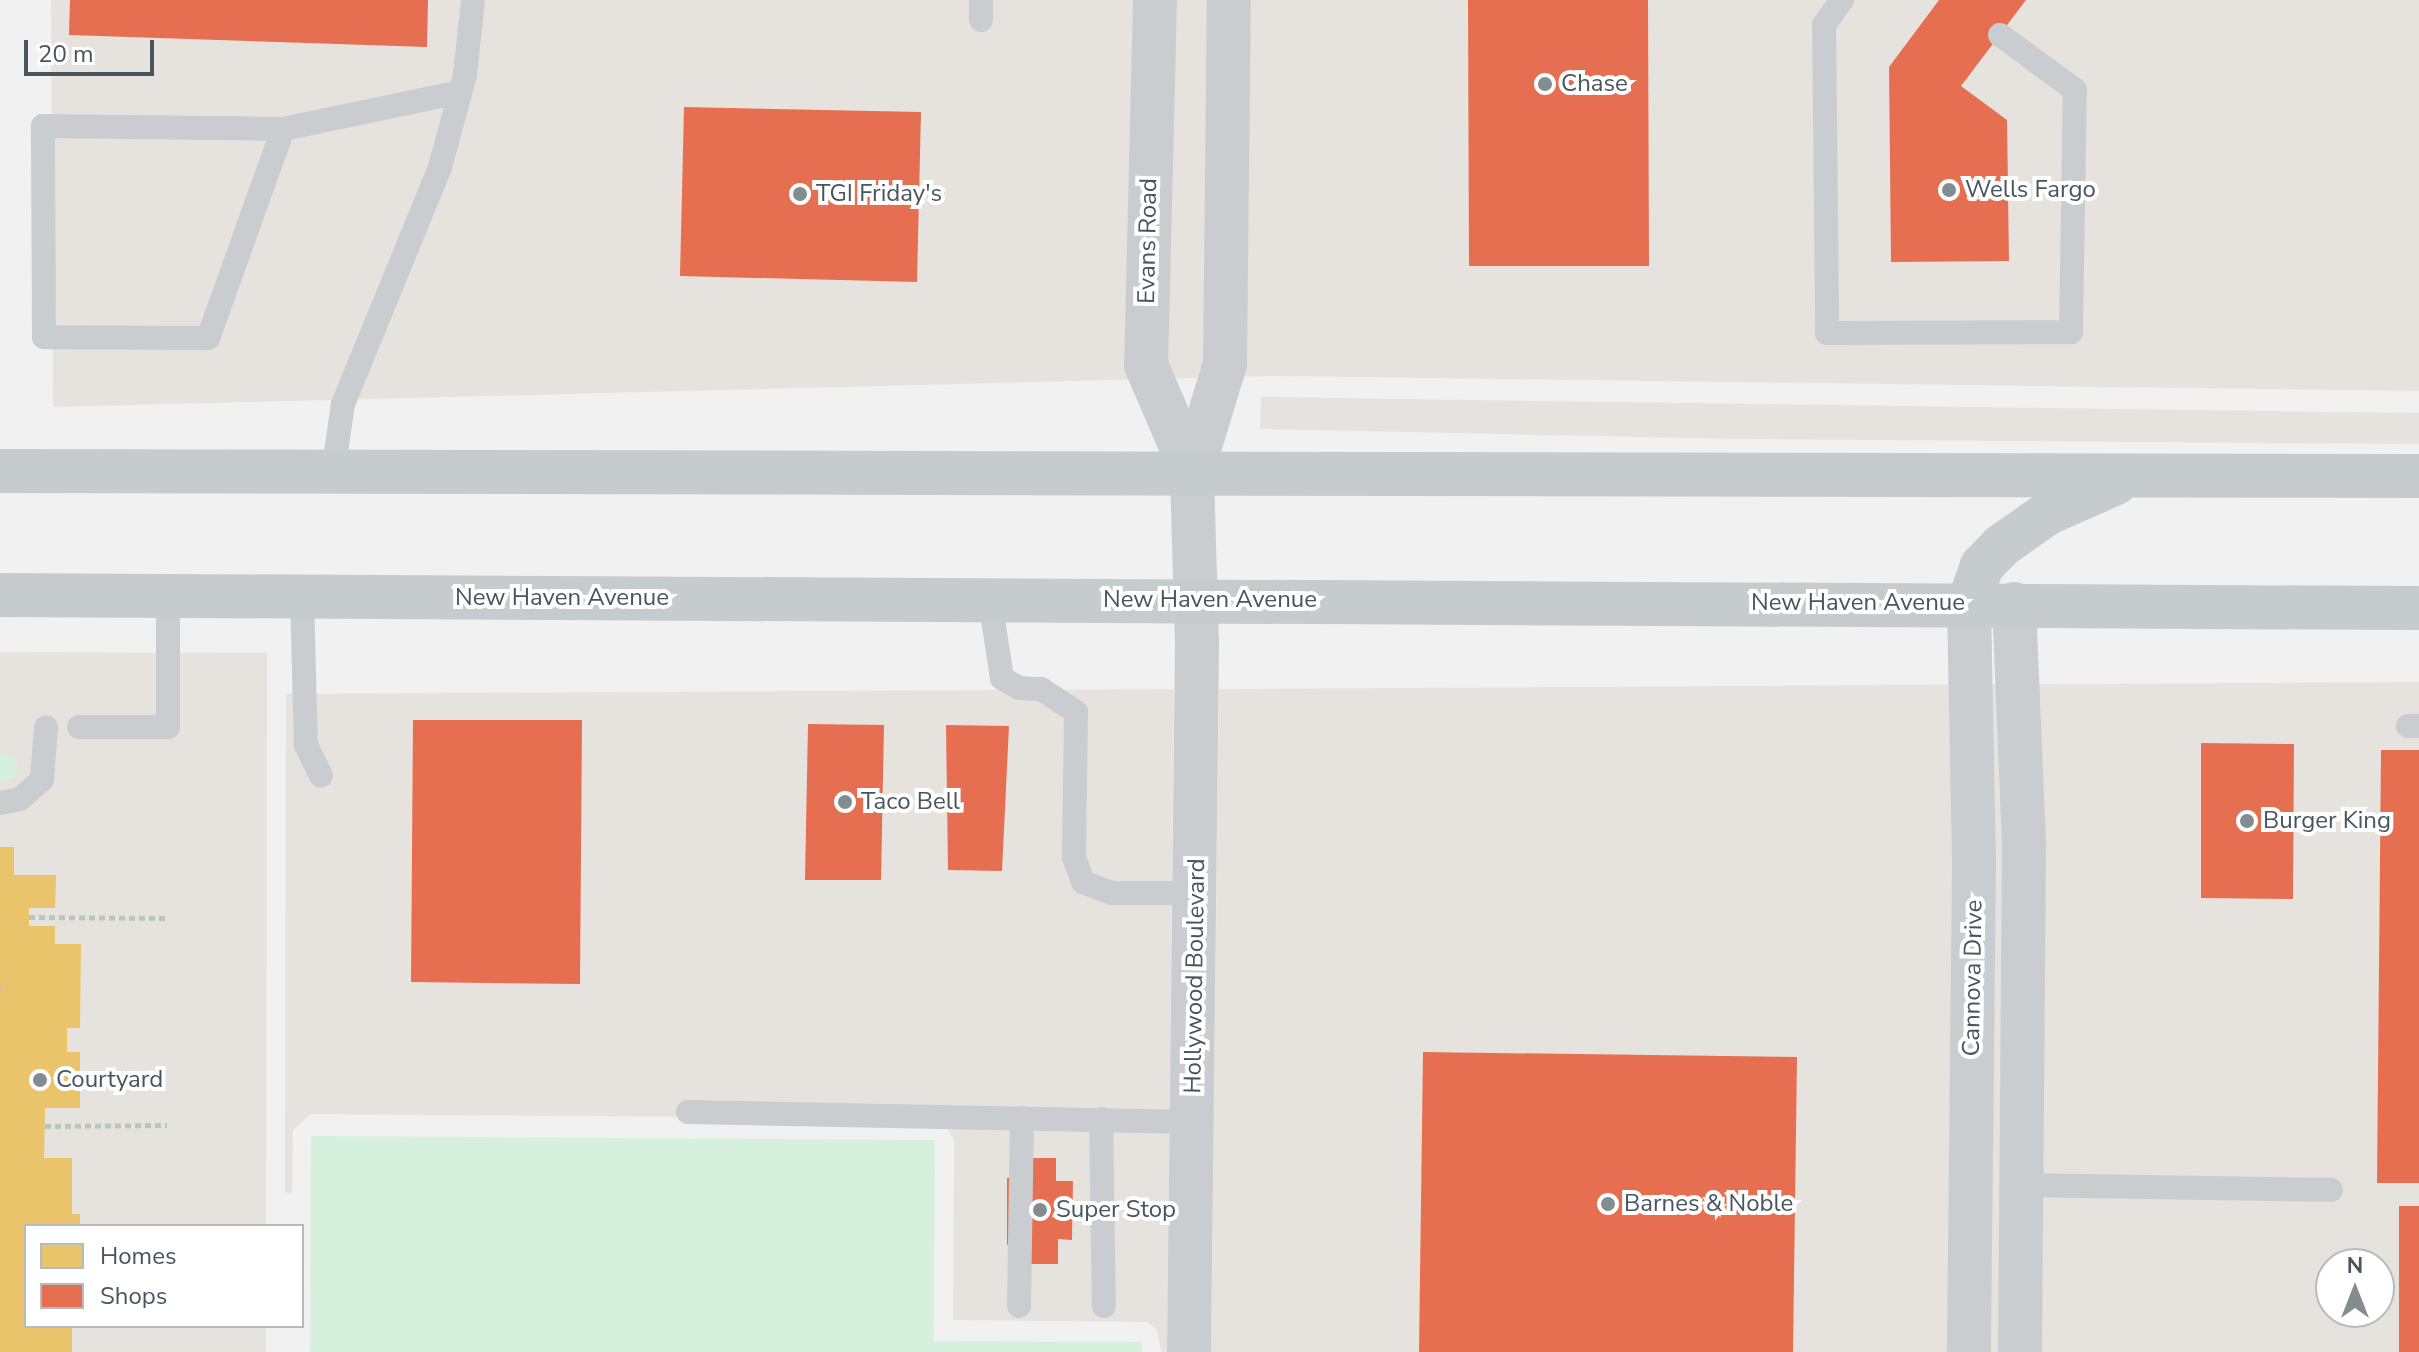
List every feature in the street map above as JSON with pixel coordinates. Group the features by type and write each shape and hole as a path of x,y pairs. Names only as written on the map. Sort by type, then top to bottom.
{"main road":[{"path":"0,471 2419,476"},
{"path":"1969,603 1982,566 2024,528 2083,495 2136,475"},
{"name":"New Haven Avenue","path":"0,595 1969,603 2419,608"}],"street":[{"name":"Evans Road","path":"1155,0 1146,365 1192,472"},
{"name":"Evans Road","path":"1197,600 1192,472 1225,364 1229,0"},
{"name":"Hollywood Boulevard","path":"1189,1352 1197,600"},
{"name":"Cannova Drive","path":"1969,603 1974,866 1969,1352"},
{"name":"Cannova Drive","path":"2014,604 2024,845 2020,1352"}],"lane":[{"path":"333,473 343,404 440,167 460,92 473,0"},
{"path":"1842,0 1824,25 1827,333 2071,332 2075,90 2000,35"},
{"path":"283,129 208,338 44,337 43,126 283,129 460,92"},
{"path":"79,727 168,727 168,596"},
{"path":"302,597 306,745 321,776"},
{"path":"990,599 1002,678 1019,688 1041,689 1076,712 1074,857 1083,882 1111,893 1196,893"},
{"path":"0,803 20,799 42,780 46,727"},
{"path":"688,1112 1193,1122"},
{"path":"1019,1306 1022,1118"},
{"path":"1101,1119 1104,1306"},
{"path":"2021,1185 2331,1190"}],"path":[{"path":"29,917 168,918"},
{"path":"45,1126 167,1125"}],"shaded area":[{"path":"51,0 2419,0 2419,391 1273,376 53,407"},
{"path":"1261,397 2419,413 2419,444 1735,439 1260,429"},
{"path":"0,652 267,653 266,1224 24,1224 24,1328 266,1328 266,1352 0,1352"},
{"path":"2419,682 2419,1352 1211,1352 1219,689"},
{"path":"1174,689 1167,1352 1161,1352 1157,1330 1147,1322 953,1320 954,1140 941,1119 311,1114 293,1130 292,1193 285,1193 286,694"}],"green space":[{"path":"0,753 18,760 14,778 0,780"},
{"path":"311,1136 935,1140 934,1341 1142,1342 1142,1352 310,1352"}],"building: Homes":[{"name":"Courtyard","path":"0,847 14,847 14,875 56,875 55,908 29,908 29,926 55,926 55,944 81,944 80,1028 67,1028 67,1052 80,1052 80,1108 45,1108 44,1158 72,1158 72,1214 80,1214 80,1224 24,1224 24,1328 72,1328 72,1352 0,1352"}],"building: Shops":[{"path":"70,0 428,0 427,47 69,35"},
{"path":"1468,0 1648,0 1649,266 1469,266"},
{"name":"Wells Fargo","path":"1939,0 2026,0 1961,86 2007,120 2009,261 1891,262 1889,67"},
{"name":"TGI Friday's","path":"684,107 921,112 917,282 680,276"},
{"path":"413,720 582,720 580,984 411,982"},
{"name":"Taco Bell","path":"808,724 884,725 881,880 805,880"},
{"path":"946,725 1009,726 1002,871 948,870"},
{"name":"Burger King","path":"2201,743 2294,744 2293,899 2201,898"},
{"path":"2381,750 2419,750 2419,1183 2377,1183"},
{"name":"Barnes & Noble","path":"1423,1052 1797,1057 1793,1352 1419,1352"},
{"name":"Super Stop","path":"1030,1158 1056,1158 1056,1181 1073,1181 1072,1240 1058,1239 1058,1264 1026,1264 1026,1245 1007,1245 1007,1178 1030,1178"},
{"path":"2399,1206 2419,1206 2419,1352 2399,1352"}],"place":[{"name":"Chase","path":"1545,84"},
{"name":"Wells Fargo","path":"1949,190"},
{"name":"TGI Friday's","path":"800,194"},
{"name":"Taco Bell","path":"845,802"},
{"name":"Burger King","path":"2247,821"},
{"name":"Courtyard","path":"40,1080"},
{"name":"Barnes & Noble","path":"1608,1204"},
{"name":"Super Stop","path":"1040,1210"}]}
